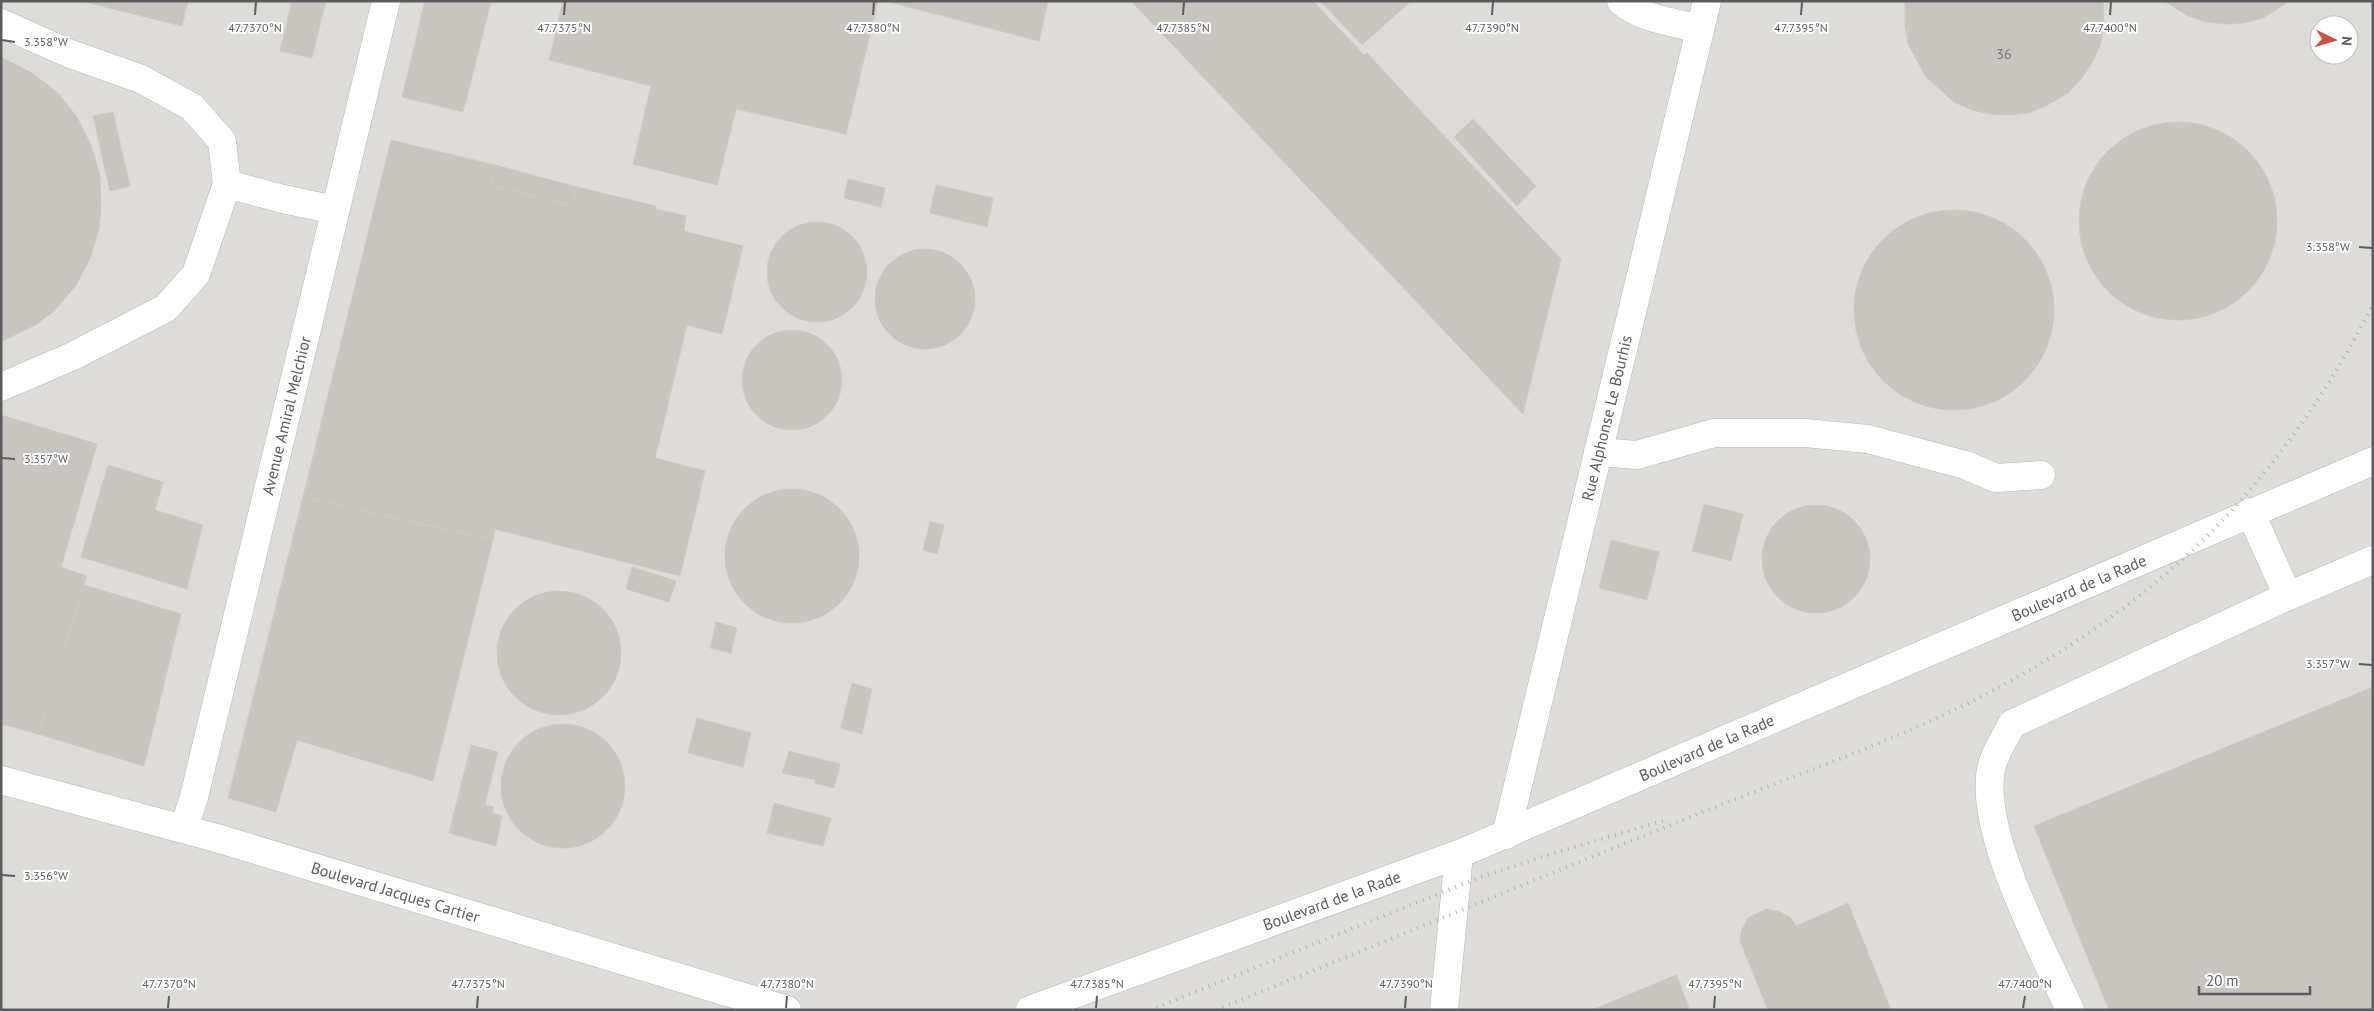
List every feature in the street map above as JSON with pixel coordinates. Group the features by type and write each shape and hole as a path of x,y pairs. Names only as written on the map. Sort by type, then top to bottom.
{"street":[{"name":"Avenue Amiral Melchior","path":"184,828 198,778 386,1"},
{"path":"1621,1 1628,8 1700,29"},
{"name":"Rue Alphonse Le Bourhis","path":"1506,835 1707,1"},
{"path":"1,23 68,52 141,79 192,107 222,141 227,184 196,274 166,308 73,356 1,387"},
{"path":"227,184 283,199 336,210"},
{"path":"1598,452 1637,455 1714,433 1805,433 1868,440 1965,464 1996,478 2041,475"},
{"name":"Boulevard de la Rade","path":"1030,1010 1459,854 1506,835 2250,512 2373,461"},
{"path":"2250,512 2288,596"},
{"path":"2070,1010 2004,865 1989,796 1992,762 2012,724 2288,596 2373,560"},
{"name":"Boulevard Jacques Cartier","path":"1,780 184,828 787,1010"},
{"path":"1444,1010 1459,854"}],"shaded area":[{"path":"1,1 2373,1 2373,1010 1,1010"}],"building":[{"path":"81,1 188,1 182,26"},
{"path":"292,1 326,1 312,58 280,51"},
{"path":"425,1 491,1 463,112 402,97"},
{"path":"563,1 878,1 846,134 736,109 717,185 633,164 651,86 549,60"},
{"path":"885,1 1048,1 1039,41"},
{"path":"1131,1 1313,1 1364,55 1367,53 1416,106 1319,199"},
{"path":"1320,1 1338,1 1329,10"},
{"path":"1338,1 1411,1 1362,45 1329,10"},
{"path":"1905,1 2103,1 2104,27 2100,46 2092,63 2068,93 2046,106 2028,113 1990,114 1972,110 1954,102 1926,77 1908,44 1905,25"},
{"path":"2164,1 2290,1 2263,18 2245,23 2225,24 2206,22 2188,16"},
{"path":"1,57 32,73 57,92 77,117 91,145 100,176 101,208 99,229 90,259 75,287 54,311 37,324 1,342"},
{"path":"1416,106 1561,259 1523,414 1319,199"},
{"path":"113,112 130,186 110,191 93,116"},
{"path":"1473,119 1536,186 1517,206 1454,137"},
{"path":"2168,122 2188,122 2197,123 2225,133 2241,144 2255,158 2270,183 2276,202 2276,240 2266,268 2255,284 2241,298 2225,309 2207,316 2188,320 2168,320 2159,319 2131,309 2115,298 2101,284 2090,268 2083,250 2079,231 2079,211 2080,202 2090,174 2101,158 2115,144 2131,133 2149,126"},
{"path":"391,140 495,165 490,185 573,206 577,187 656,206 655,209 686,216 684,231 743,246 722,334 687,325 655,458 705,471 680,576 495,529 493,540 303,497"},
{"path":"495,165 577,187 573,206 490,185"},
{"path":"848,179 885,188 881,207 844,198"},
{"path":"936,185 993,198 987,227 930,213"},
{"path":"1954,210 1973,212 1992,218 2009,227 2025,239 2037,255 2046,272 2052,291 2054,310 2052,329 2046,348 2037,365 2025,381 2009,393 1992,402 1973,408 1954,410 1935,408 1916,402 1899,393 1883,381 1871,365 1862,348 1856,329 1854,310 1856,291 1862,272 1871,255 1883,239 1899,227 1916,218 1935,212"},
{"path":"817,222 836,226 853,236 863,253 867,272 863,291 853,308 836,318 817,322 798,318 781,308 771,291 767,272 771,253 781,236 798,226"},
{"path":"925,249 935,250 953,257 967,271 974,289 974,309 967,327 953,341 935,348 925,349 915,348 897,341 883,327 876,309 875,299 876,289 883,271 897,257 915,250"},
{"path":"792,330 811,333 828,344 839,361 842,380 839,399 828,416 811,427 792,430 773,427 756,416 745,399 742,380 745,361 756,344 773,333"},
{"path":"1,415 97,444 61,567 87,576 38,734 1,724"},
{"path":"108,465 163,482 155,510 203,525 187,589 81,557"},
{"path":"792,489 818,494 829,500 839,509 848,519 854,530 859,556 854,582 848,593 839,603 829,612 818,618 792,623 766,618 755,612 745,603 736,593 730,582 725,556 730,530 736,519 745,509 755,500 766,494"},
{"path":"303,497 493,540 433,781 297,740 276,812 228,798"},
{"path":"1704,504 1743,514 1731,561 1692,551"},
{"path":"1816,505 1837,509 1854,521 1866,538 1870,559 1866,580 1854,597 1837,609 1816,613 1795,609 1778,597 1766,580 1762,559 1766,538 1778,521 1795,509"},
{"path":"930,522 944,525 937,554 923,550"},
{"path":"1611,540 1659,552 1647,600 1599,588"},
{"path":"632,567 676,581 669,602 626,589"},
{"path":"84,585 181,614 144,766 38,734"},
{"path":"559,591 583,596 603,609 616,629 621,653 616,677 603,697 583,710 559,715 535,710 515,697 502,677 497,653 502,629 515,609 535,596"},
{"path":"716,622 737,628 731,653 710,648"},
{"path":"852,683 872,689 862,734 841,728"},
{"path":"2373,687 2373,1010 2109,1010 2034,826"},
{"path":"697,718 751,733 743,767 688,753"},
{"path":"563,724 587,729 607,742 620,762 625,786 620,810 607,830 587,843 563,848 539,843 519,830 506,810 501,786 506,762 519,742 539,729"},
{"path":"471,745 498,752 485,805 494,807 492,813 502,816 496,846 449,833"},
{"path":"789,751 840,764 834,788 815,783 816,780 782,773"},
{"path":"774,803 831,818 823,846 767,833"},
{"path":"1848,903 1891,1010 1768,1010 1740,941 1742,929 1748,918 1766,909 1778,911 1790,917 1796,926"},
{"path":"1676,975 1690,1010 1592,1010"}],"railway":[{"path":"1216,1010 1683,820 1883,742 1948,713 2020,676 2091,632 2125,607 2188,554 2217,526 2262,476 2303,421 2340,363 2373,304"},
{"path":"1150,1010 1478,878 1557,852 1666,820"}]}
